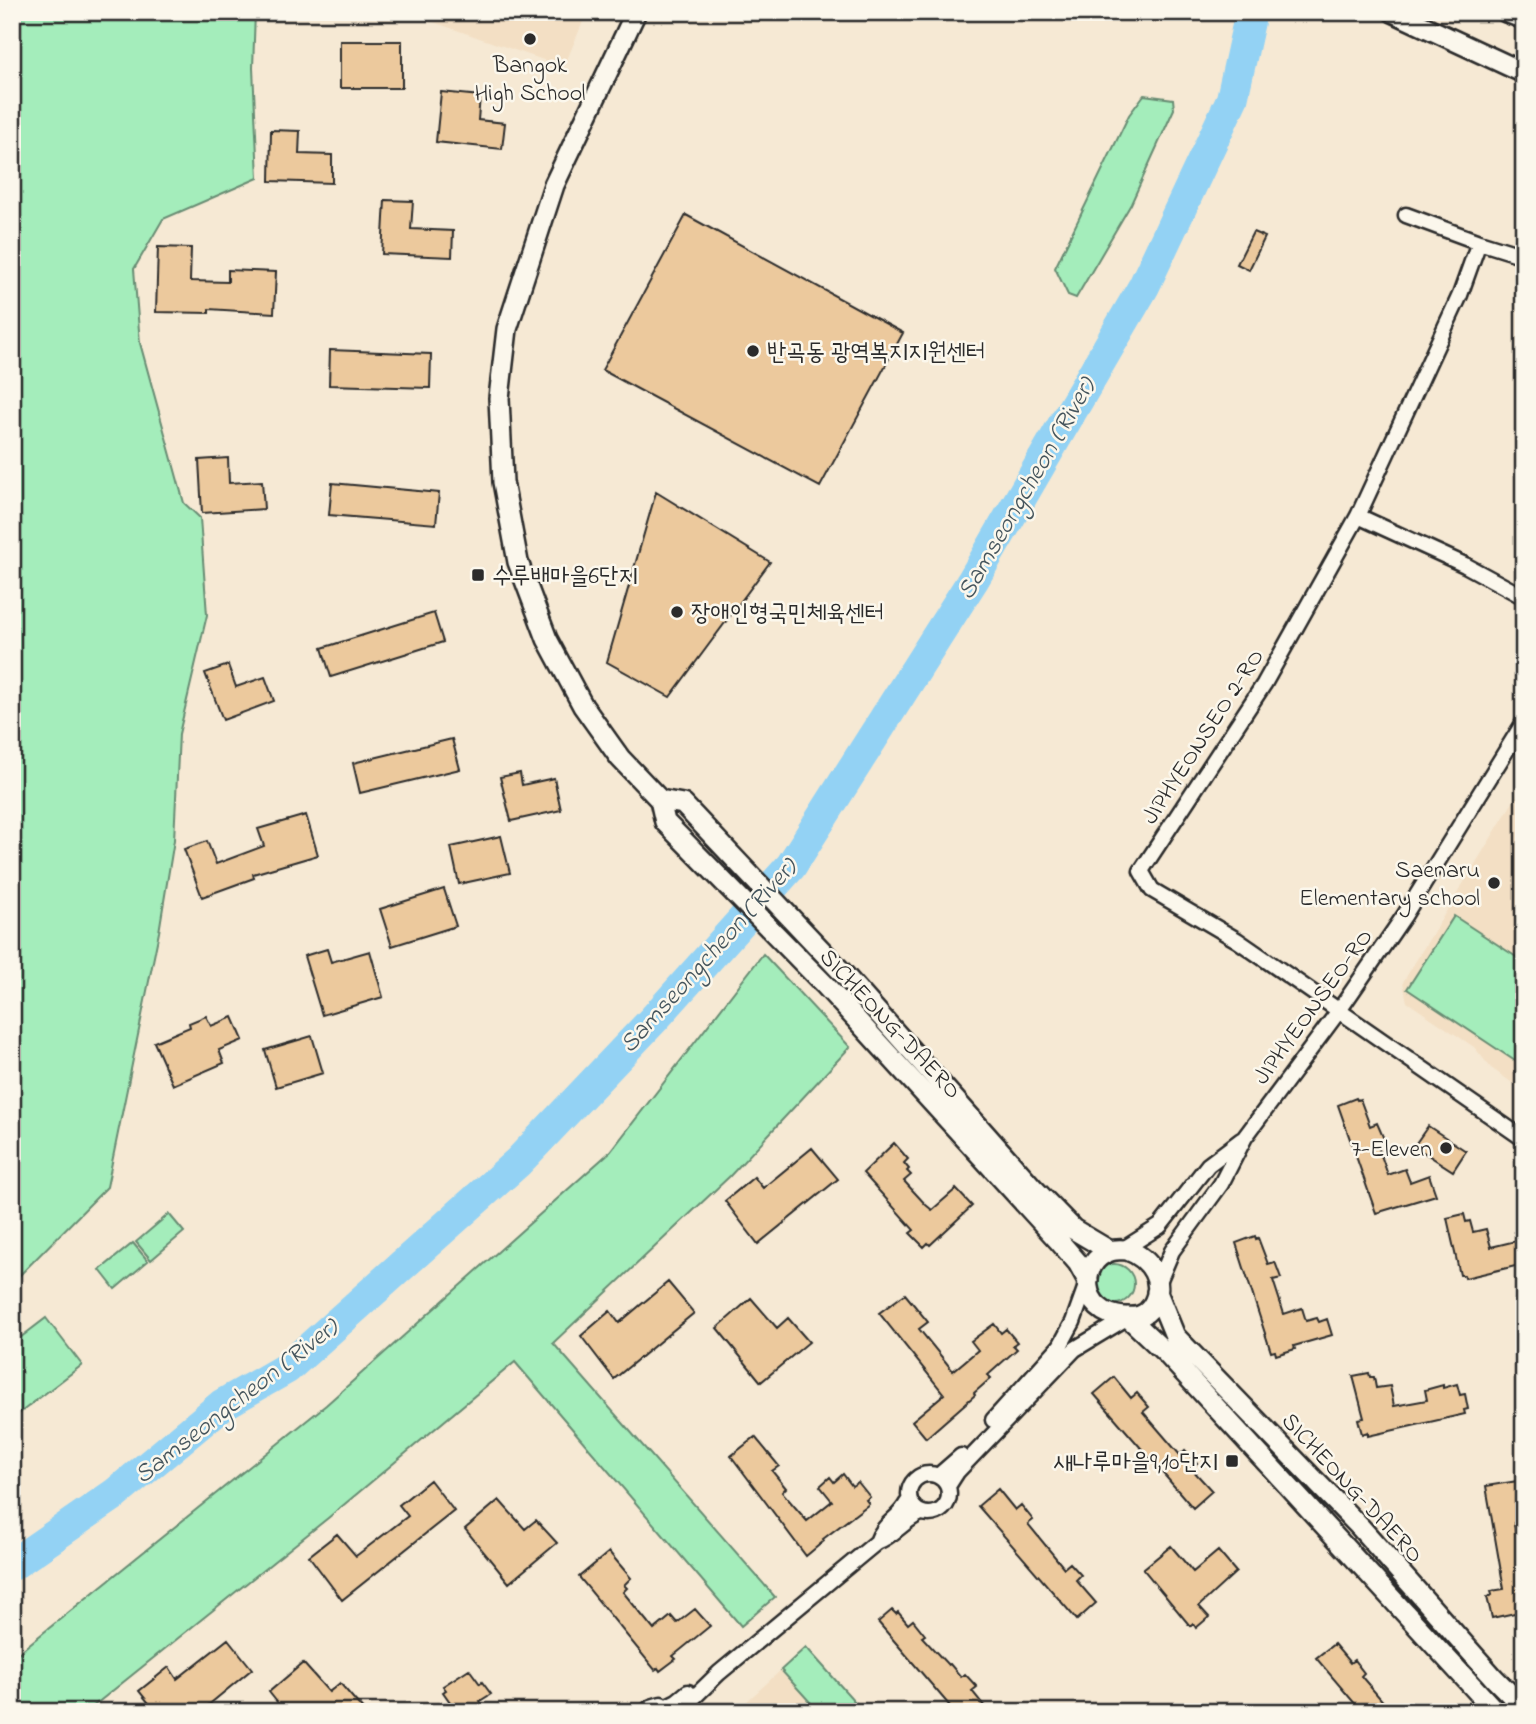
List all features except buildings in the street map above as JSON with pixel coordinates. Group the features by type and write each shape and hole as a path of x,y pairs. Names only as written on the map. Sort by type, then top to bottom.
{"street":[{"path":"636,12 554,185 507,329 499,398 503,482 518,562 547,639 583,706 620,758 660,800"},
{"path":"1393,12 1524,73"},
{"path":"1506,12 1524,19"},
{"path":"1406,215 1524,256"},
{"name":"JIPHYEONSEO 2-RO","path":"1479,242 1460,295 1358,516 1264,684 1142,871 1152,890 1237,940 1524,1139"},
{"path":"1358,516 1465,565 1524,597"},
{"name":"JIPHYEONSEO-RO","path":"1157,1288 1172,1251 1221,1184 1245,1137 1338,1012 1404,916 1524,722"},
{"name":"SICHEONG-DAERO","path":"1088,1282 1078,1263 1058,1240 824,984 665,822 660,800 683,804 840,970 1034,1189 1073,1229 1116,1251"},
{"name":"JIPHYEONSEO-RO","path":"1116,1251 1160,1226 1208,1165 1245,1137"},
{"path":"943,1481 953,1465 1060,1346 1073,1322 1090,1271 1096,1261 1116,1251 1138,1254 1149,1263 1155,1273 1157,1288 1152,1305 1144,1314 1134,1319 1111,1316 1101,1311 1093,1303 1088,1282"},
{"name":"SICHEONG-DAERO","path":"1157,1288 1175,1336 1360,1527 1524,1708"},
{"path":"943,1481 957,1472 1063,1360 1128,1317"},
{"name":"SICHEONG-DAERO","path":"1128,1317 1166,1353 1496,1712"},
{"path":"877,1542 881,1530 903,1510 909,1499 909,1486 918,1476 932,1473 943,1481 949,1493 945,1506 934,1514 916,1510 909,1499"},
{"path":"646,1712 656,1705 673,1710 877,1542 888,1538 908,1519 921,1513"}],"shaded area":[{"name":"Bangok High School","path":"404,12 587,12 564,67"},
{"name":"Saenaru Elementary school","path":"1524,784 1524,1091 1491,1068 1474,1047 1407,1002 1403,982"},
{"path":"781,1670 819,1712 735,1712 742,1706"}],"green space":[{"path":"12,12 255,12 253,68 258,178 163,219 134,269 140,343 184,503 200,518 207,615 179,734 174,840 159,932 107,1187 12,1283"},
{"path":"1144,95 1173,99 1174,109 1131,204 1076,298 1068,295 1055,268 1129,115"},
{"path":"1454,916 1524,962 1524,1067 1407,989"},
{"path":"763,954 850,1047 730,1176 553,1343 775,1597 741,1626 515,1362 328,1518 86,1712 12,1712 12,1658 326,1405 611,1151"},
{"path":"169,1214 184,1232 151,1260 136,1242"},
{"path":"133,1243 148,1261 115,1289 100,1270"},
{"path":"1114,1264 1128,1270 1134,1284 1128,1298 1114,1304 1100,1298 1094,1284 1100,1270"},
{"path":"46,1318 82,1365 12,1419 12,1344"},
{"path":"806,1647 864,1712 819,1712 781,1670"}],"water":[{"path":"1187,193 1191,207 1171,248 1158,254 1153,243 1176,196"}],"waterway":[{"name":"Samseongcheon (River)","path":"12,1565 115,1494 222,1405 287,1368 518,1162 653,1020 791,866 973,580 1144,286 1232,99 1251,12"}],"place":[{"name":"Bangok High School","path":"530,39"},
{"name":"반곡동 광역복지지원센터","path":"753,351"},
{"name":"수루배마을6단지","path":"478,575"},
{"name":"장애인형국민체육센터","path":"677,612"},
{"name":"Saenaru Elementary school","path":"1494,883"},
{"name":"7-Eleven","path":"1446,1148"},
{"name":"새나루마을9,10단지","path":"1232,1461"}]}
